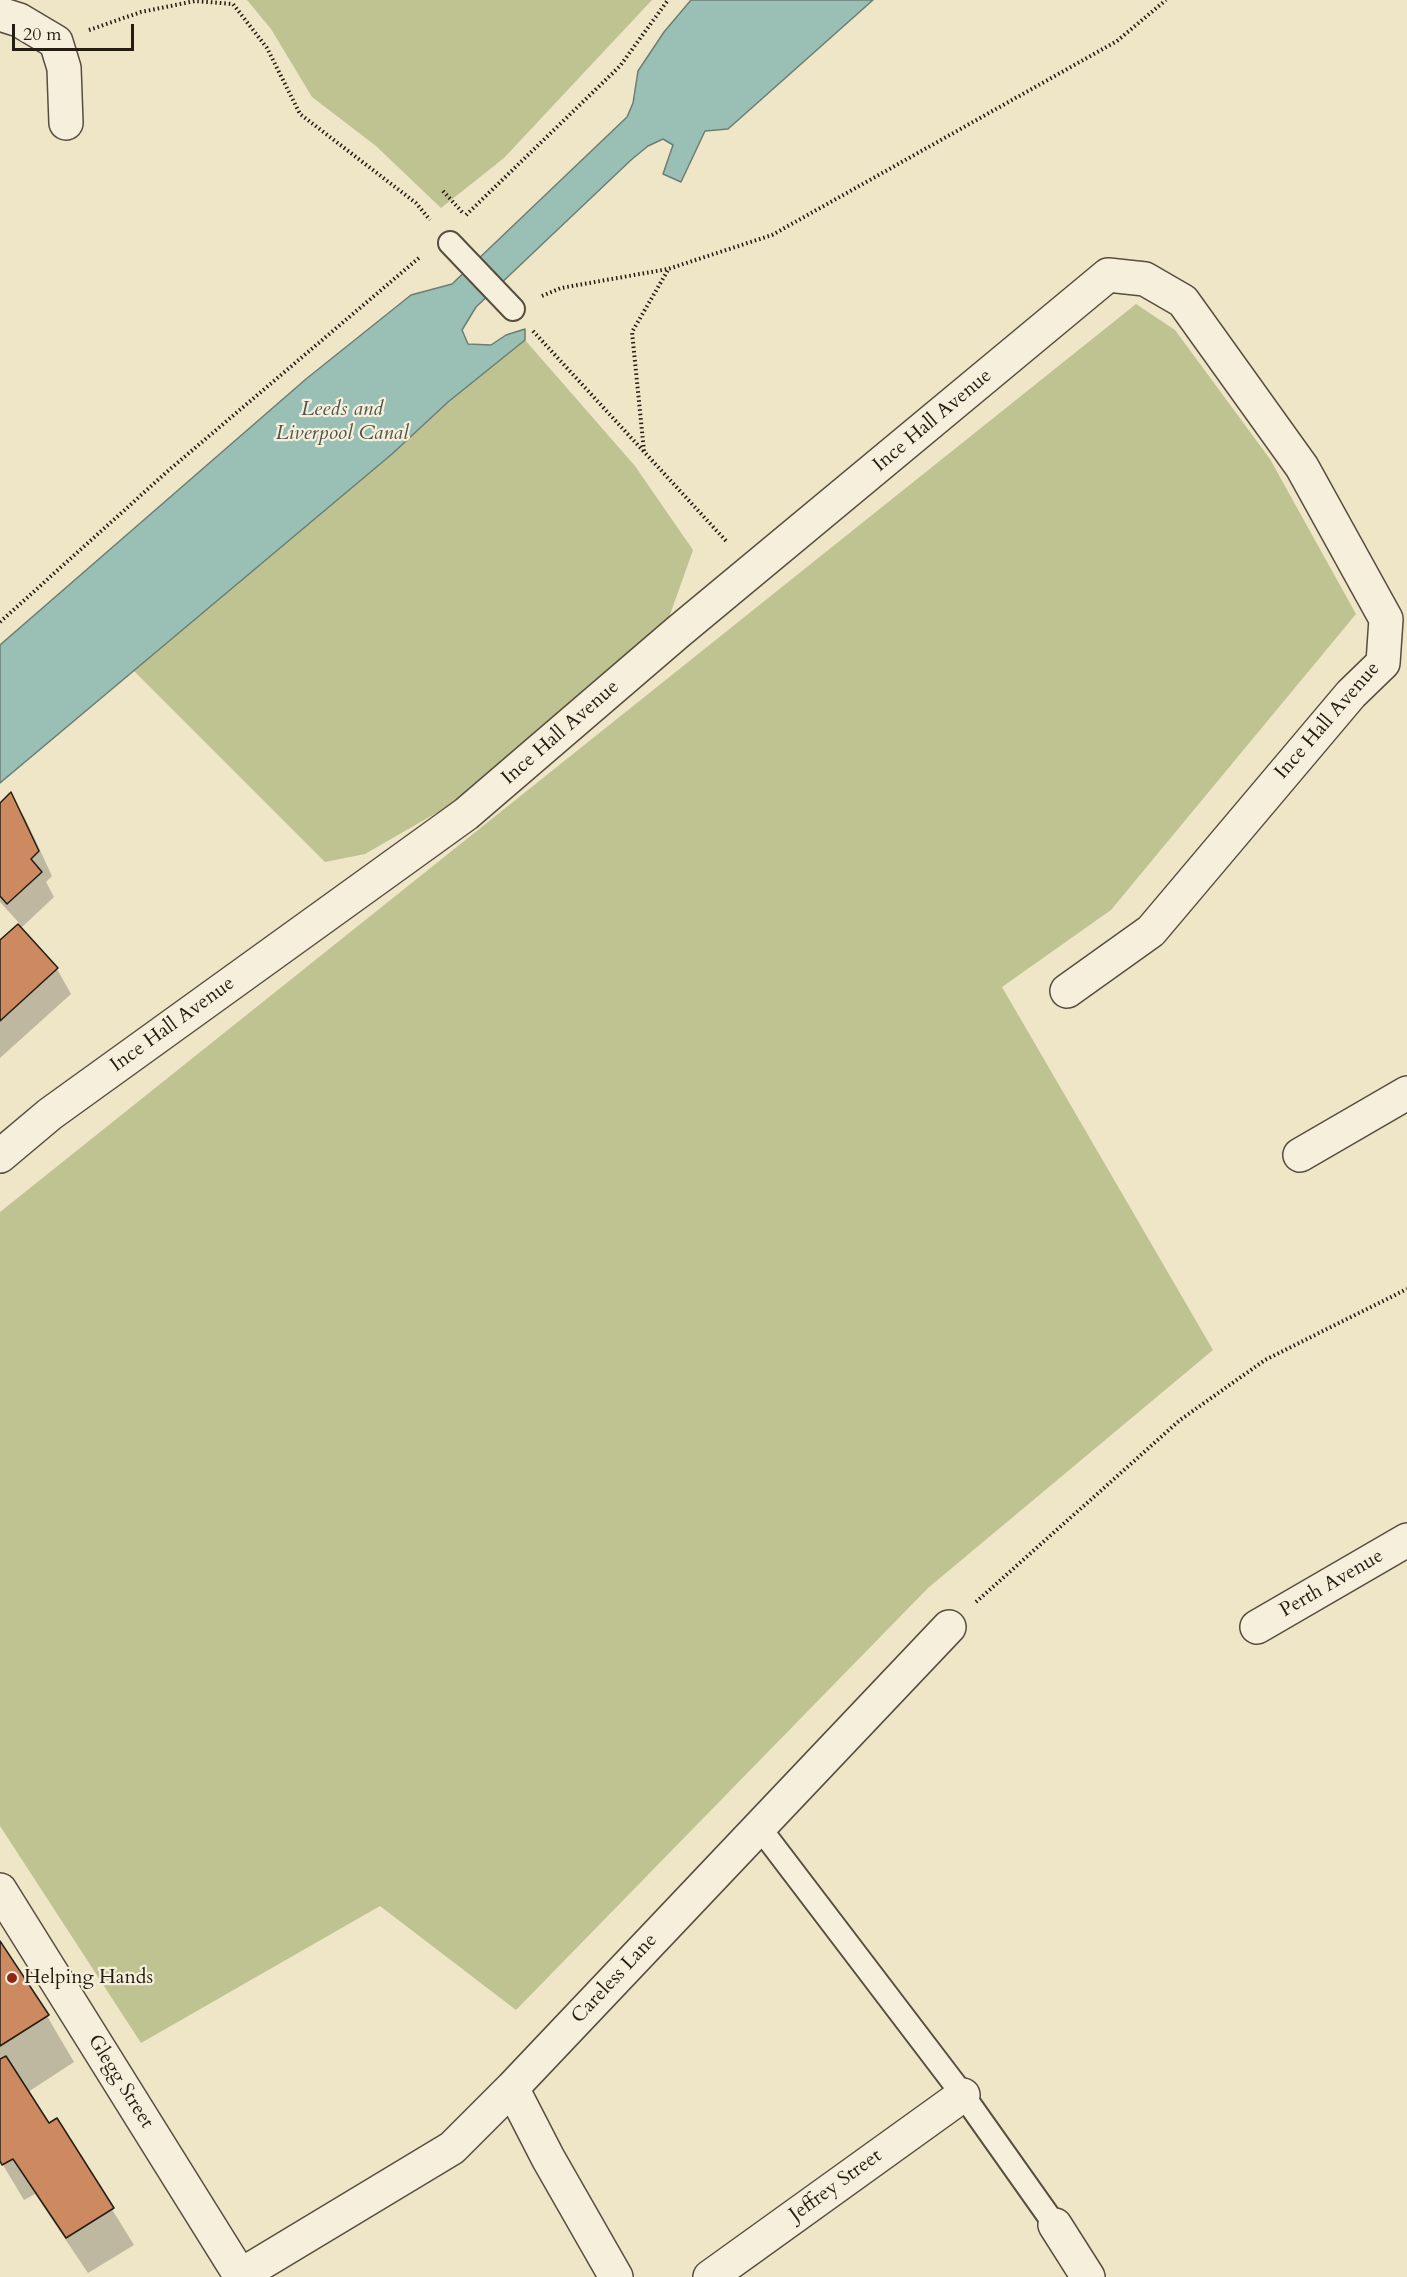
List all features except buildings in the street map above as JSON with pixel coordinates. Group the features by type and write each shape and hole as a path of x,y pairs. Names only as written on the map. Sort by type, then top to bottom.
{"street":[{"path":"0,14 19,20 56,42 64,68 66,123"},
{"name":"Ince Hall Avenue","path":"0,1156 50,1114 466,814 678,632 1108,274 1144,279 1183,301 1302,467 1386,619 1383,663 1343,703 1151,931 1067,991"},
{"path":"1300,1155 1407,1094"},
{"name":"Perth Avenue","path":"1257,1627 1407,1540"},
{"name":"Careless Lane","path":"239,2276 452,2148 512,2088 949,1627"},
{"name":"Glegg Street","path":"0,1890 239,2276"},
{"path":"512,2088 548,2158 616,2277"},
{"name":"Jeffrey Street","path":"710,2277 963,2095"},
{"path":"1055,2225 1088,2277"}],"lane":[{"path":"447,240 513,309"},
{"path":"759,1827 963,2095 1055,2225"}],"path":[{"path":"443,191 465,216 620,66 668,0"},
{"path":"754,571 513,309 561,288 668,269 772,235 1117,41 1166,0"},
{"path":"0,622 169,470 447,240 416,203 300,114 267,48 234,4 195,1 141,12 56,42"},
{"path":"644,452 632,332 668,269"},
{"path":"949,1627 1180,1420 1265,1360 1407,1289"}],"green space":[{"path":"247,0 652,0 504,158 441,208 376,146 312,97 271,29"},
{"path":"1136,304 1175,330 1270,459 1356,614 1111,910 1002,987 1213,1350 928,1588 516,2010 380,1906 141,2043 0,1826 0,1212"},
{"path":"525,340 635,466 693,550 666,626 478,789 365,854 325,862 133,670 392,454 448,402"}],"water":[{"name":"Leeds and Liverpool Canal","path":"691,0 873,0 728,129 705,131 681,182 663,174 673,145 663,139 648,146 631,160 476,307 462,330 468,344 491,345 506,335 525,329 525,340 448,402 392,454 0,783 0,645 306,379 411,295 452,284 627,117 633,103 638,71 664,32"}],"place":[{"name":"Helping Hands","path":"12,1978"}]}
